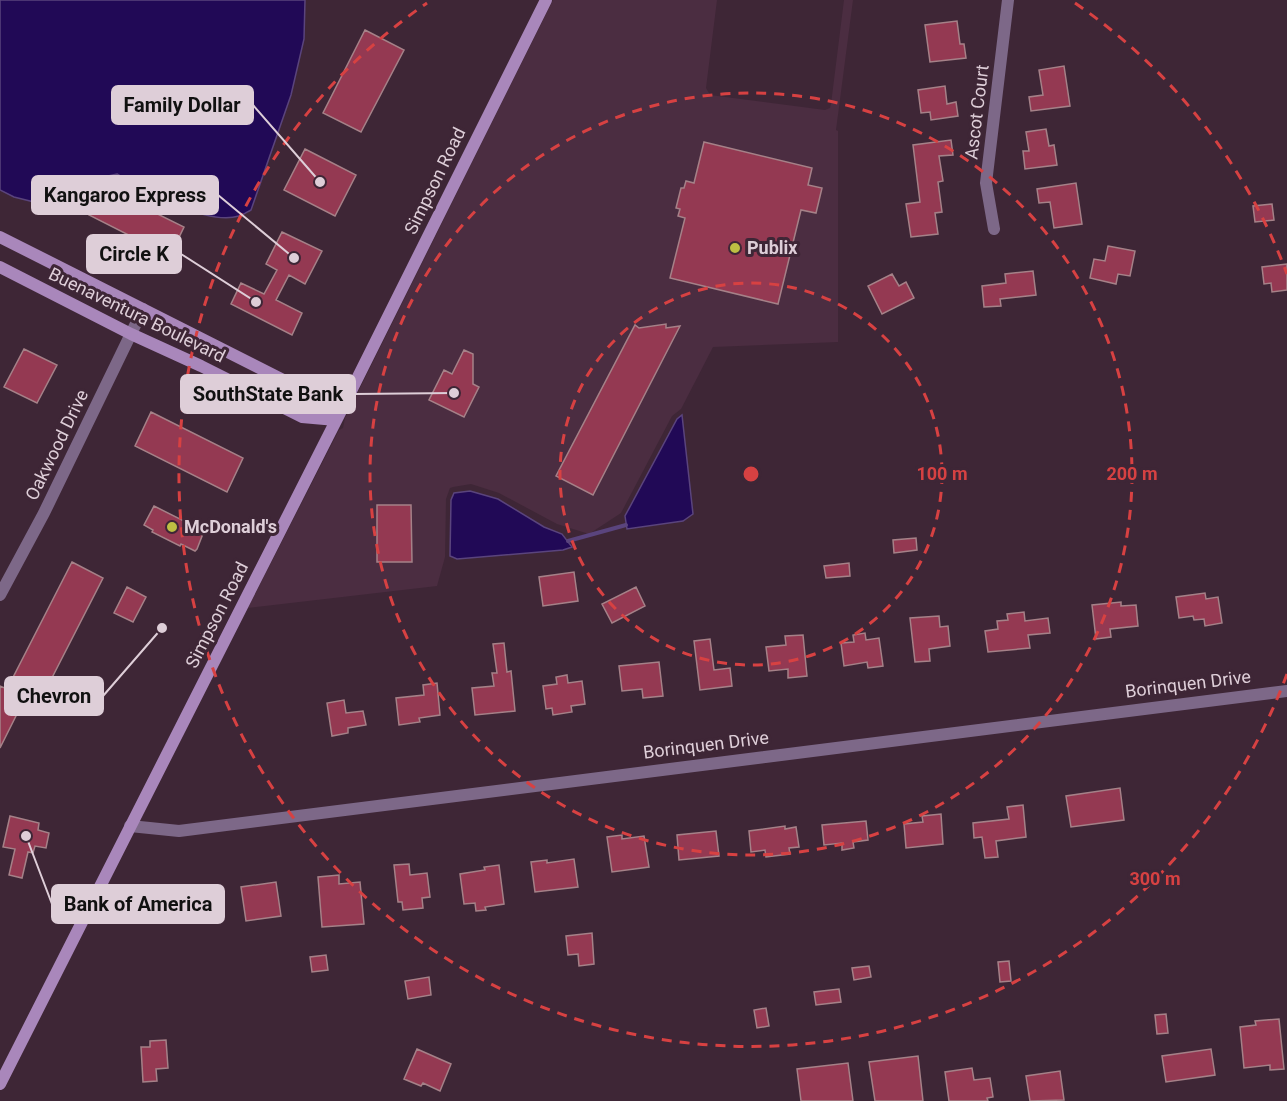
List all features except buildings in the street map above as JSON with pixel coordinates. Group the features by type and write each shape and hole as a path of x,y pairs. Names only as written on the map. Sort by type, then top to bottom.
{"main road":[{"name":"Simpson Road","path":"0,1084 546,0"},
{"name":"Buenaventura Boulevard","path":"0,237 313,395 336,420"},
{"name":"Buenaventura Boulevard","path":"0,267 302,417 336,420"}],"street":[{"name":"Ascot Court","path":"994,229 986,183 1008,0"},
{"name":"Oakwood Drive","path":"0,595 44,513 143,309"},
{"name":"Borinquen Drive","path":"130,826 180,831 1287,691"}],"shaded area":[{"path":"0,0 305,0 304,39 291,95 251,210 239,216 226,218 193,212 117,174 99,178 81,203 58,208 14,197 0,190"},
{"path":"553,0 717,0 706,88 710,95 825,110 830,108 831,104 844,0 853,0 836,130 838,131 838,342 713,347 681,409 672,416 621,513 589,534 557,524 499,493 471,484 453,487 450,488 446,499 445,557 437,586 248,608 339,430 343,428 345,418"},
{"path":"682,415 693,514 683,521 627,529 625,516 677,419"},
{"path":"470,491 498,499 544,527 562,534 572,547 563,550 457,559 450,556 451,500 454,493"}],"waterway":[{"path":"568,541 626,525"}],"place":[{"name":"Family Dollar","path":"320,182"},
{"name":"Publix","path":"735,248"},
{"name":"Kangaroo Express","path":"294,258"},
{"name":"Circle K","path":"256,302"},
{"name":"SouthState Bank","path":"454,393"},
{"name":"McDonald's","path":"172,527"},
{"name":"Chevron","path":"162,628"},
{"name":"Bank of America","path":"26,836"}]}
